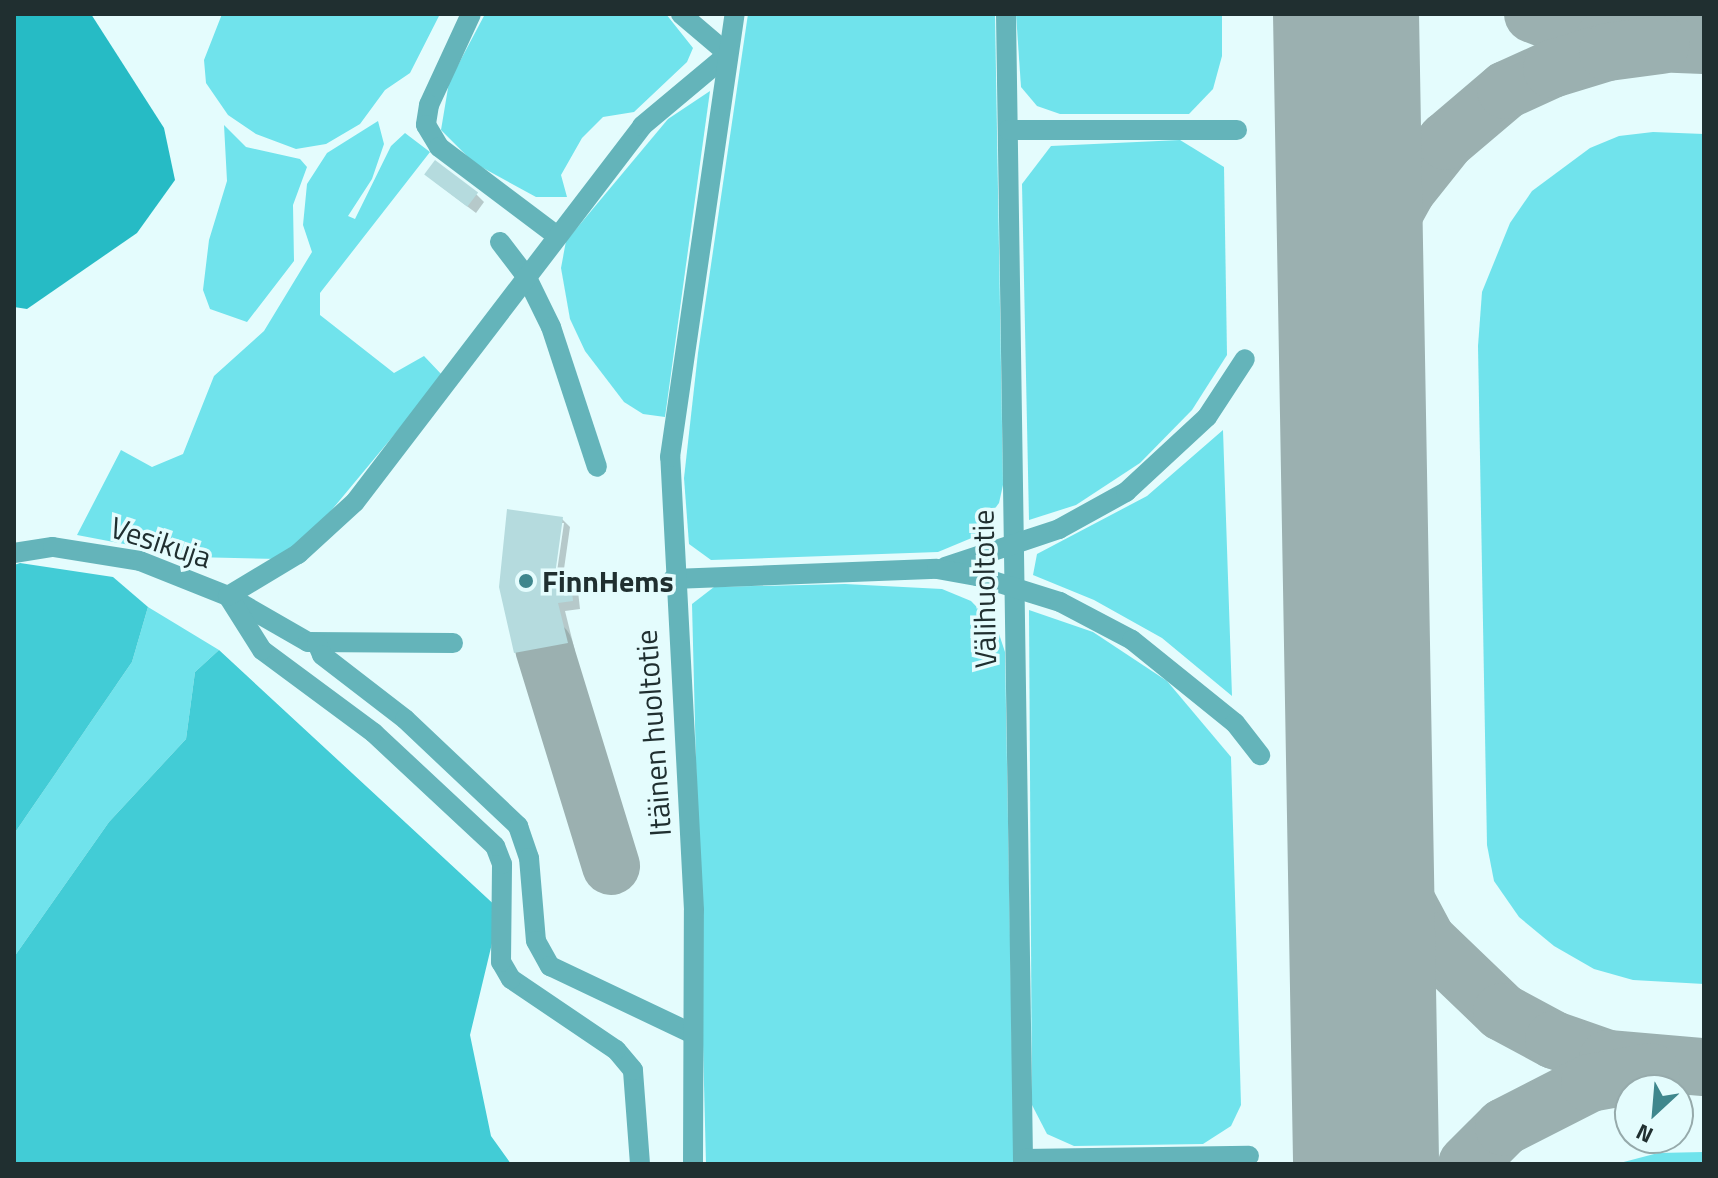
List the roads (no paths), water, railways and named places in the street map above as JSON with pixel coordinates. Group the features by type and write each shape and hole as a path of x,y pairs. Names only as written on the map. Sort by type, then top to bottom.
{"lane":[{"path":"471,14 429,105 426,125 439,147 557,236"},
{"path":"640,1164 633,1070 616,1050 511,979 501,962 502,864 495,846 374,733 262,650 228,596 298,554 355,502 642,126 728,54 681,14"},
{"name":"Itäinen huoltotie","path":"693,1164 691,1033 694,910 673,579 670,457 735,14"},
{"name":"Välihuoltotie","path":"1006,14 1023,1162"},
{"path":"1008,130 1237,130"},
{"path":"500,242 526,276 551,327 597,467"},
{"path":"673,579 937,569 1013,547 1095,512 1155,468 1226,394 1245,359"},
{"name":"Vesikuja","path":"14,553 53,547 90,550 140,561 228,596 280,630 317,643"},
{"path":"937,569 1060,602 1132,640 1235,723 1260,755"},
{"path":"453,643 317,643 322,655 405,719 518,826 529,858 536,941 550,966 691,1033"},
{"path":"1023,1162 1249,1156"}],"place":[{"name":"FinnHems","path":"526,581"}]}
